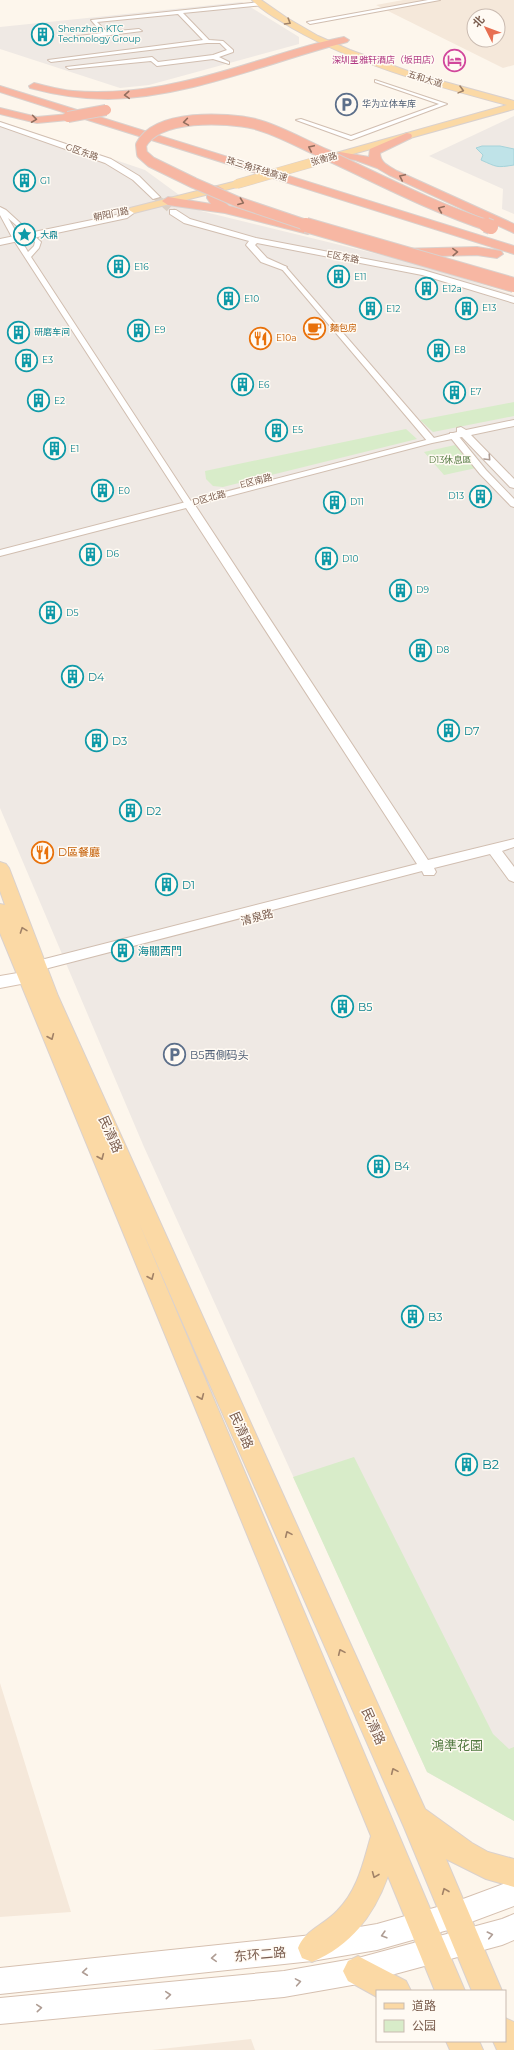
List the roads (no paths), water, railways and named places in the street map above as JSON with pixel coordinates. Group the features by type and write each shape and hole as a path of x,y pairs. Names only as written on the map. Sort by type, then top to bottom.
{"highway":[{"path":"301,53 310,44 308,33"},
{"path":"301,53 328,37 348,41"},
{"path":"23,82 70,94 120,96 152,92 301,53 325,51 352,54"},
{"path":"0,111 37,120 68,117 123,106 228,71"},
{"name":"珠三角环线高速","path":"0,82 514,241"},
{"name":"珠三角环线高速","path":"0,89 514,250"},
{"path":"514,234 441,209 283,135 254,124 214,120 175,124 152,133 145,138 141,145 144,156 151,162 242,202 336,234 514,285"},
{"path":"382,166 374,158 374,151 407,136"},
{"path":"340,155 357,158 382,166 514,228"},
{"path":"218,189 213,194 213,198 225,209"},
{"path":"170,207 225,209 258,216 391,253 476,251 514,257"}],"main road":[{"name":"五和大道","path":"259,2 308,33 328,37"},
{"name":"五和大道","path":"300,16 352,54 420,78 514,105"},
{"name":"五和大道","path":"381,55 419,68 514,96"},
{"name":"张衡路","path":"134,210 170,207 218,189 514,105"},
{"name":"民清路","path":"0,868 32,972 385,1837 450,1990"},
{"name":"民清路","path":"0,910 32,972 414,1818 487,1990"},
{"name":"清泉路","path":"0,973 32,972"},
{"name":"清泉路","path":"0,982 32,972"},
{"path":"414,1818 444,1843 471,1860 496,1869 514,1873"},
{"path":"312,1948 352,1916 366,1895 377,1870 385,1837"},
{"name":"东环二路","path":"0,1981 193,1959 312,1948 377,1937 455,1915 514,1893"},
{"path":"0,2011 284,1984 358,1972 502,1932 514,1927"},
{"path":"358,1972 394,1990"},
{"path":"506,2035 512,2050"},
{"path":"462,2042 468,2050"}],"street":[{"path":"310,22 437,0"},
{"path":"106,34 93,21 180,13 259,2"},
{"path":"180,13 207,41"},
{"path":"72,39 139,30"},
{"path":"51,60 207,41 221,42 231,51 214,57 157,64 152,59 69,67"},
{"path":"214,57 228,71"},
{"path":"299,120 352,138 444,104 377,81"},
{"name":"G区东路","path":"0,124 108,161 136,178 156,197"},
{"name":"E区东路","path":"170,207 187,221 255,240 423,273 514,300"},
{"path":"0,208 31,234 39,244 28,256"},
{"path":"0,208 15,237 426,869"},
{"name":"朝阳门路","path":"0,238 15,237 115,218 124,216 134,210"},
{"name":"朝阳门路","path":"0,242 15,237"},
{"path":"255,240 250,245 264,260 283,267 429,439"},
{"path":"465,431 514,419"},
{"path":"465,431 514,423"},
{"path":"465,431 514,473"},
{"path":"465,431 514,486"},
{"path":"465,431 483,472 514,504"},
{"name":"D区北路","path":"0,553 187,502 465,431"},
{"path":"0,549 187,502"},
{"name":"清泉路","path":"32,972 495,851 514,842"},
{"name":"清泉路","path":"495,851 514,850"},
{"path":"495,851 514,877"}],"water":[{"path":"482,146 500,146 514,149 514,165 497,166 481,160 483,155 476,148"}],"tunnel":[{"path":"156,197 173,212"}],"place":[{"name":"Shenzhen KTC Technology Group","path":"43,34"},
{"name":"深圳星雅轩酒店（坂田店）","path":"455,60"},
{"name":"华为立体车库","path":"346,104"},
{"name":"G1","path":"25,181"},
{"name":"大鼎","path":"25,235"},
{"name":"E16","path":"119,267"},
{"name":"E11","path":"338,277"},
{"name":"E12a","path":"426,289"},
{"name":"E10","path":"228,299"},
{"name":"E13","path":"467,308"},
{"name":"E12","path":"370,309"},
{"name":"麵包房","path":"314,328"},
{"name":"E9","path":"139,330"},
{"name":"研磨车间","path":"18,332"},
{"name":"E10a","path":"261,338"},
{"name":"E8","path":"438,350"},
{"name":"E3","path":"27,360"},
{"name":"E6","path":"242,385"},
{"name":"E7","path":"455,392"},
{"name":"E2","path":"39,401"},
{"name":"E5","path":"277,430"},
{"name":"E1","path":"54,449"},
{"name":"E0","path":"102,491"},
{"name":"D13","path":"480,496"},
{"name":"D11","path":"334,502"},
{"name":"D6","path":"91,554"},
{"name":"D10","path":"326,559"},
{"name":"D9","path":"400,590"},
{"name":"D5","path":"50,613"},
{"name":"D8","path":"420,650"},
{"name":"D4","path":"73,677"},
{"name":"D7","path":"448,731"},
{"name":"D3","path":"96,741"},
{"name":"D2","path":"131,811"},
{"name":"D區餐廳","path":"42,852"},
{"name":"D1","path":"166,885"},
{"name":"海關西門","path":"123,951"},
{"name":"B5","path":"342,1007"},
{"name":"B5西側码头","path":"174,1055"},
{"name":"B4","path":"378,1166"},
{"name":"B3","path":"412,1317"},
{"name":"B2","path":"466,1464"}],"park label":[{"name":"D13休息區","path":"450,460"},
{"name":"鴻準花園","path":"457,1745"}]}
